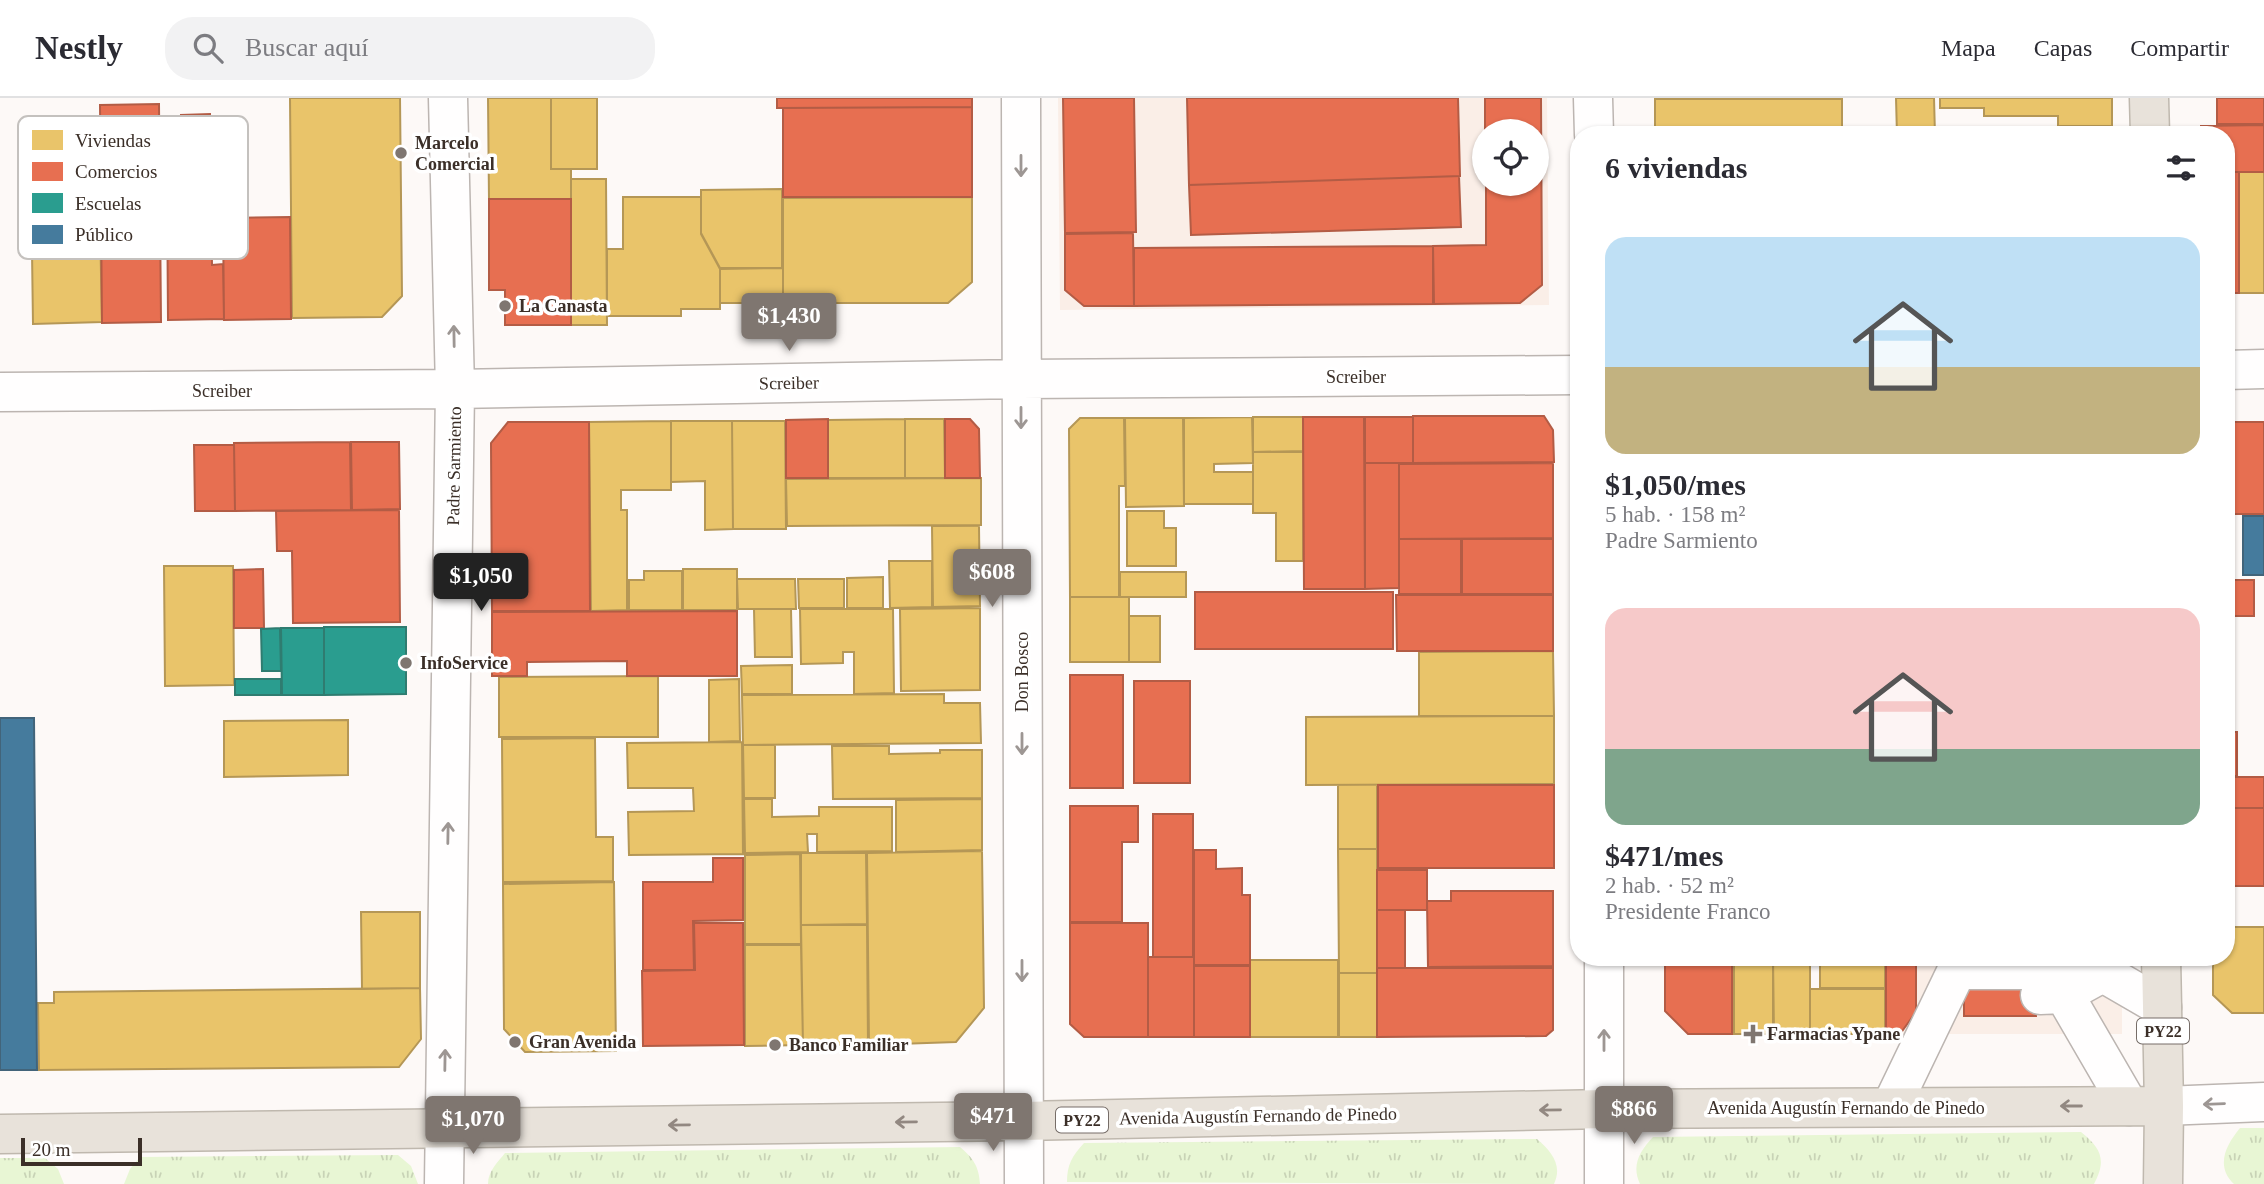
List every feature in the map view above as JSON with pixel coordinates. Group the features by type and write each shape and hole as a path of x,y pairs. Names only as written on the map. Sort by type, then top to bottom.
{"highway":[{"path":"2150,98 2150,126"},
{"name":"PY22","path":"2161,966 2162,1007 2147,1106 2163,1184"},
{"name":"Avenida Augustín Fernando de Pinedo","path":"0,1134 1022,1121 1605,1109 2147,1106"}],"street":[{"name":"Padre Sarmiento","path":"443,1184 455,389 448,98"},
{"name":"Don Bosco","path":"1021,98 1024,1184"},
{"path":"1593,98 1594,126"},
{"path":"2235,370 2264,369"},
{"name":"Screiber","path":"0,392 1570,375"},
{"path":"1604,966 1604,1184"},
{"path":"2076,968 2147,1106"},
{"path":"1891,1107 1957,970 2076,968 2162,1007"},
{"name":"Avenida Augustín Fernando de Pinedo","path":"2147,1106 2264,1102"}],"shaded area":[{"path":"1058,98 1547,98 1547,119 1472,119 1472,196 1548,196 1549,305 1060,310"},
{"path":"1886,966 2122,966 2122,1034 1886,1034"}],"green space":[{"path":"2240,1128 2264,1128 2264,1184 2234,1184 2225,1170 2227,1148"},
{"path":"2081,1132 2100,1155 2100,1168 2094,1184 1640,1184 1636,1171 1641,1153 1653,1137"},
{"path":"1537,1139 1554,1159 1557,1171 1554,1184 1067,1182 1071,1161 1084,1143"},
{"path":"960,1147 974,1163 980,1184 488,1184 492,1171 505,1153"},
{"path":"398,1155 411,1166 418,1184 124,1184 130,1169 140,1157"},
{"path":"0,1158 45,1158 58,1169 64,1184 0,1184"}],"building: Viviendas":[{"path":"290,98 400,98 402,296 382,317 292,318"},
{"path":"488,98 551,98 551,169 571,169 571,199 489,199"},
{"path":"551,98 597,98 597,169 551,169"},
{"path":"1896,98 1934,98 1935,126 1897,126"},
{"path":"1940,98 2112,98 2112,126 2058,126 2058,116 1984,116 1984,108 1940,108"},
{"path":"1655,99 1842,99 1842,126 1655,126"},
{"path":"2239,172 2264,172 2264,293 2239,293"},
{"path":"571,179 606,179 607,325 571,325"},
{"path":"782,189 782,268 720,268 701,233 701,190"},
{"path":"623,197 701,197 701,234 720,269 720,309 681,309 681,316 607,316 607,249 623,249"},
{"path":"972,197 972,282 948,303 783,303 783,198"},
{"path":"32,259 101,259 102,322 33,324"},
{"path":"783,268 783,303 720,303 720,269"},
{"path":"1252,417 1253,463 1214,464 1214,472 1253,472 1253,504 1184,504 1184,418"},
{"path":"1253,417 1303,417 1303,451 1253,452"},
{"path":"1080,418 1124,418 1125,486 1119,486 1119,597 1070,597 1069,429"},
{"path":"1125,418 1183,418 1184,506 1126,507"},
{"path":"905,419 944,419 945,478 905,478"},
{"path":"905,419 905,478 828,478 828,420"},
{"path":"671,421 671,490 621,490 621,510 627,510 627,610 591,611 589,422"},
{"path":"671,421 732,421 733,529 705,530 705,481 671,482"},
{"path":"732,421 785,421 786,529 733,529"},
{"path":"1253,452 1303,452 1303,561 1276,561 1276,513 1253,513"},
{"path":"981,478 981,525 787,526 786,479"},
{"path":"1127,511 1164,511 1164,528 1176,528 1176,566 1127,566"},
{"path":"932,526 979,526 980,606 933,607"},
{"path":"889,561 932,561 932,607 890,608"},
{"path":"164,566 233,566 234,685 165,686"},
{"path":"683,569 737,569 737,610 683,610"},
{"path":"644,571 682,571 682,610 629,610 629,580 644,580"},
{"path":"1120,572 1186,572 1186,597 1120,597"},
{"path":"883,577 883,608 847,608 847,578"},
{"path":"737,579 795,579 796,609 738,609"},
{"path":"798,579 844,579 844,608 799,608"},
{"path":"1070,597 1129,597 1129,662 1070,662"},
{"path":"980,608 980,690 901,691 900,609"},
{"path":"754,609 791,609 792,657 755,657"},
{"path":"800,609 893,609 894,693 854,694 854,652 843,652 843,663 801,664"},
{"path":"1129,616 1160,616 1160,662 1129,662"},
{"path":"1553,651 1554,716 1419,716 1419,652"},
{"path":"792,665 792,694 742,694 741,666"},
{"path":"658,676 658,737 499,737 499,677"},
{"path":"739,679 740,741 709,742 709,680"},
{"path":"944,694 944,703 980,703 981,743 743,745 742,695"},
{"path":"1554,716 1554,784 1306,785 1306,717"},
{"path":"348,720 348,775 224,777 224,721"},
{"path":"595,738 596,837 613,837 613,881 503,882 502,739"},
{"path":"742,742 743,854 629,855 628,812 694,811 693,788 628,788 627,743"},
{"path":"743,745 775,745 775,798 744,798"},
{"path":"832,746 889,746 889,754 982,750 982,798 833,799"},
{"path":"1338,785 1377,785 1377,849 1338,849"},
{"path":"744,799 772,799 772,817 819,816 819,807 892,807 892,851 817,852 817,834 807,834 808,852 745,853"},
{"path":"982,799 982,850 896,852 896,800"},
{"path":"1338,849 1377,849 1377,973 1339,973"},
{"path":"982,851 984,1008 956,1042 869,1045 867,853"},
{"path":"801,853 866,853 867,924 801,925"},
{"path":"800,854 801,944 745,944 745,855"},
{"path":"614,882 616,1051 525,1052 504,1029 503,884"},
{"path":"361,912 420,912 420,988 362,989"},
{"path":"801,925 867,925 868,1045 803,1045"},
{"path":"2235,927 2264,927 2264,1013 2232,1013 2213,995 2213,966 2235,966"},
{"path":"745,945 801,945 803,1045 745,1046"},
{"path":"1250,960 1338,960 1338,1037 1250,1037"},
{"path":"1734,966 1773,966 1773,1034 1734,1034"},
{"path":"1773,966 1810,966 1810,1034 1774,1034"},
{"path":"1820,966 1885,966 1885,988 1820,988"},
{"path":"1339,973 1377,973 1377,1037 1339,1037"},
{"path":"420,988 421,1039 399,1067 39,1070 38,1003 54,1003 54,992"},
{"path":"1810,989 1885,989 1885,1034 1810,1034"}],"building: Comercios":[{"path":"777,98 972,98 972,107 777,108"},
{"path":"1063,98 1134,98 1136,232 1065,233"},
{"path":"1187,98 1458,98 1460,176 1189,185"},
{"path":"1485,98 1541,98 1541,119 1485,119"},
{"path":"2217,98 2264,98 2264,124 2217,124"},
{"path":"159,104 159,116 100,116 100,105"},
{"path":"972,107 972,197 783,197 783,108"},
{"path":"210,114 210,116 181,116"},
{"path":"2264,125 2264,172 2235,172 2235,126 2201,126"},
{"path":"2235,172 2239,172 2239,293 2235,293"},
{"path":"1459,176 1461,227 1191,235 1189,185"},
{"path":"1486,196 1542,196 1542,285 1520,303 1434,304 1433,246 1486,245"},
{"path":"489,199 571,199 571,325 505,325 505,290 489,290"},
{"path":"290,217 291,319 224,320 223,259 248,259 248,218"},
{"path":"1133,233 1134,306 1084,306 1065,290 1065,234"},
{"path":"1433,246 1433,304 1134,306 1134,248"},
{"path":"101,259 160,259 161,322 102,323"},
{"path":"168,259 212,259 212,265 223,264 224,319 168,320"},
{"path":"1413,416 1544,416 1553,430 1554,462 1413,463"},
{"path":"1303,417 1364,417 1365,589 1304,589"},
{"path":"1365,417 1413,417 1413,463 1365,463"},
{"path":"828,419 828,478 786,478 786,420"},
{"path":"945,419 970,419 979,429 980,478 945,478"},
{"path":"508,422 589,422 590,611 492,611 491,443"},
{"path":"2235,422 2264,422 2264,514 2235,514"},
{"path":"350,442 351,510 235,511 234,443"},
{"path":"351,442 399,442 400,509 352,510"},
{"path":"194,445 234,445 235,511 195,511"},
{"path":"1365,463 1399,463 1399,588 1365,589"},
{"path":"1553,463 1553,538 1399,539 1399,464"},
{"path":"399,510 400,622 293,623 292,551 277,551 276,511"},
{"path":"1399,539 1461,539 1461,594 1399,594"},
{"path":"1462,539 1553,539 1553,594 1462,594"},
{"path":"263,569 264,628 234,628 234,570"},
{"path":"2235,580 2254,580 2254,616 2235,616"},
{"path":"1195,592 1393,592 1393,649 1195,649"},
{"path":"1396,595 1553,595 1553,651 1397,651"},
{"path":"737,611 737,676 627,676 627,661 527,662 527,676 492,676 492,612"},
{"path":"1070,675 1123,675 1123,788 1070,788"},
{"path":"1134,681 1190,681 1190,783 1134,783"},
{"path":"2235,732 2237,732 2235,776"},
{"path":"2235,777 2264,777 2264,808 2235,808"},
{"path":"1378,785 1554,785 1554,868 1378,868"},
{"path":"1070,806 1138,806 1138,842 1122,842 1122,922 1070,922"},
{"path":"2235,808 2264,808 2264,886 2235,886"},
{"path":"1153,814 1193,814 1193,957 1153,957"},
{"path":"1194,850 1216,850 1216,869 1242,868 1242,895 1250,895 1250,965 1194,965"},
{"path":"713,858 743,858 743,920 693,921 694,970 643,970 643,882 713,882"},
{"path":"1377,870 1427,870 1427,910 1377,910"},
{"path":"1451,891 1553,891 1553,966 1428,967 1427,901 1451,901"},
{"path":"1377,910 1405,910 1405,968 1377,968"},
{"path":"694,923 743,923 744,1045 643,1046 642,971 695,970"},
{"path":"1070,923 1148,923 1148,1037 1084,1037 1070,1024"},
{"path":"1148,957 1194,957 1194,1037 1148,1037"},
{"path":"1194,966 1250,966 1250,1037 1194,1037"},
{"path":"1665,966 1732,966 1732,1034 1688,1034 1665,1011"},
{"path":"1886,966 1916,966 1916,1012 1900,1034 1886,1034"},
{"path":"1964,966 2036,966 2036,1016 1964,1016"},
{"path":"1377,968 1553,968 1553,1030 1546,1036 1377,1037"}],"building: Escuelas":[{"path":"324,627 406,627 406,694 324,695"},
{"path":"280,628 281,671 262,671 261,629"},
{"path":"281,628 324,628 324,695 282,695"},
{"path":"235,679 281,679 281,695 235,695"}],"building: Público":[{"path":"2243,516 2264,516 2264,575 2243,575"},
{"path":"0,718 34,718 37,1070 0,1070"}],"place":[{"name":"Marcelo Comercial","path":"401,153"},
{"name":"La Canasta","path":"505,306"},
{"name":"InfoService","path":"406,663"},
{"name":"Farmacias Ypane","path":"1753,1034"},
{"name":"Gran Avenida","path":"515,1042"},
{"name":"Banco Familiar","path":"775,1045"}]}
